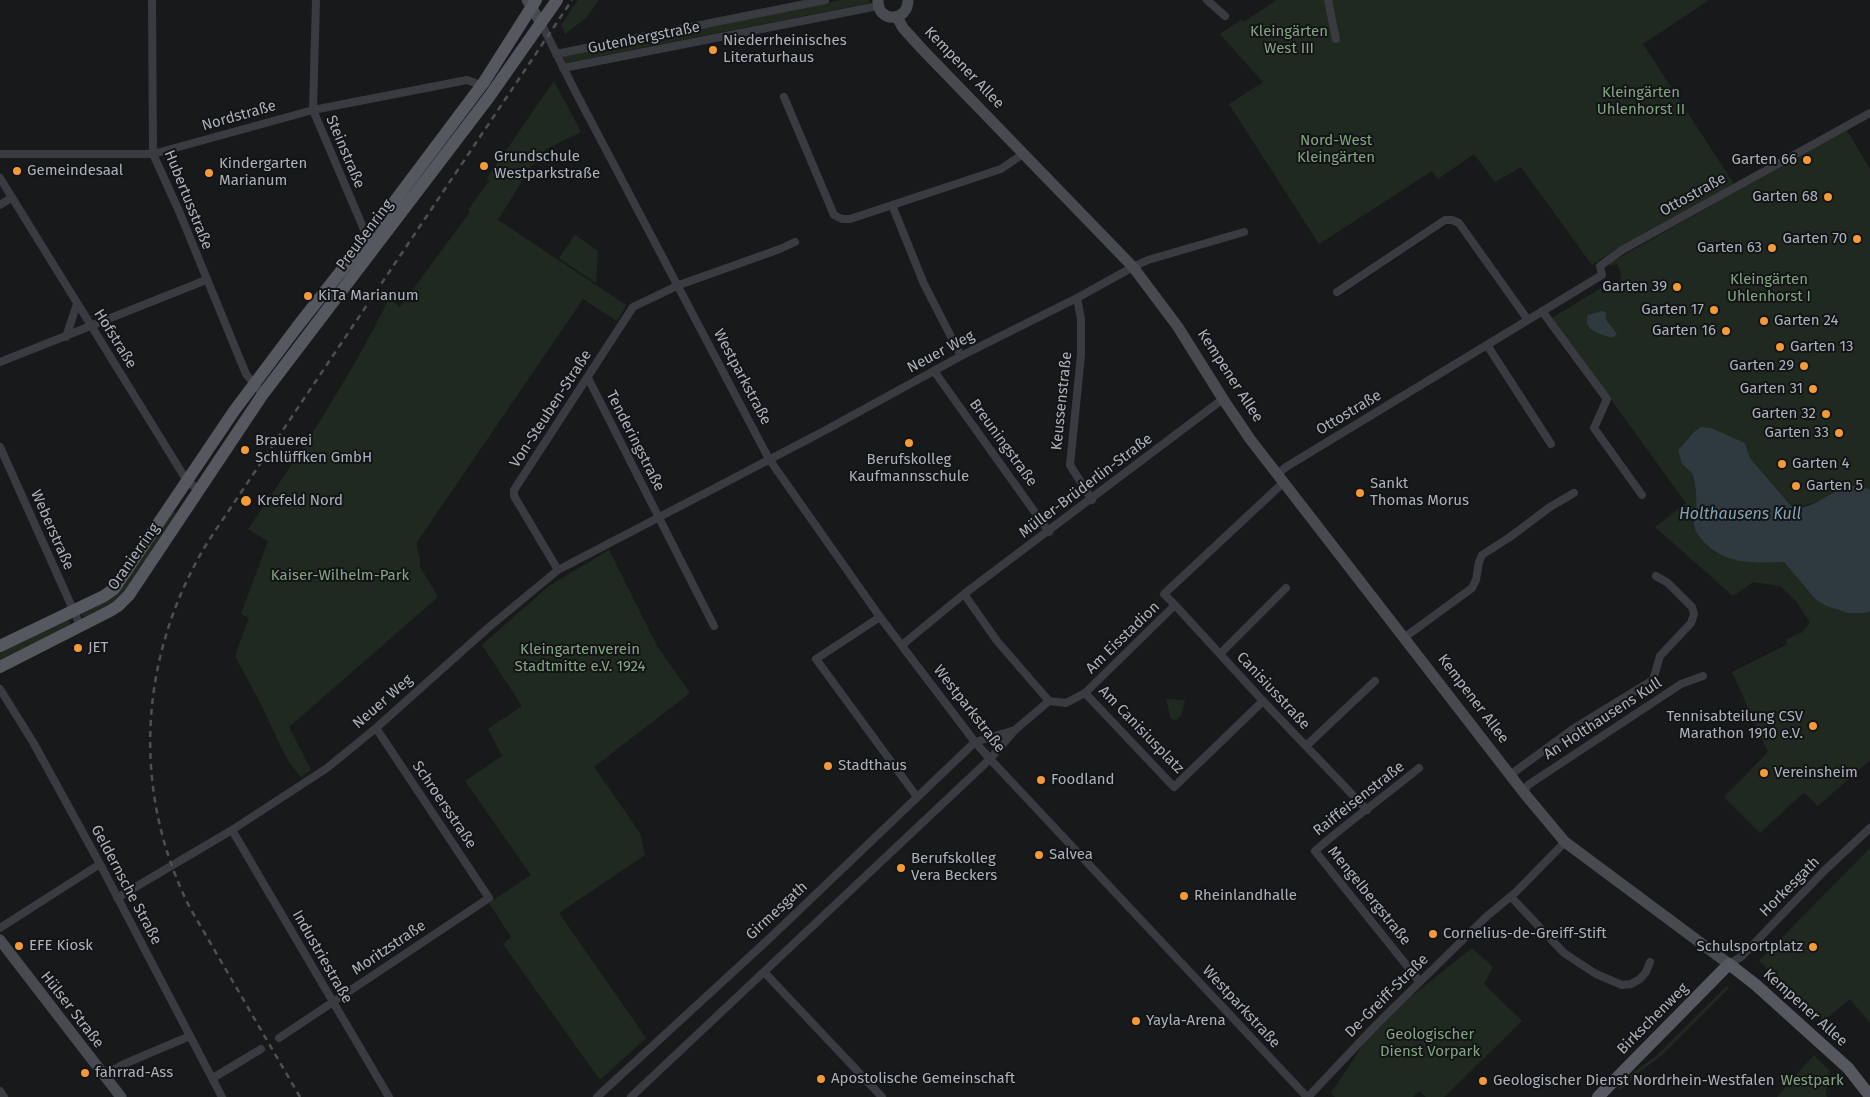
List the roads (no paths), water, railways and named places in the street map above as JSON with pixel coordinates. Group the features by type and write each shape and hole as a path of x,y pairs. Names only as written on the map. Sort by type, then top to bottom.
{"main road":[{"name":"Preußenring","path":"199,490 264,394 490,97 557,0"},
{"name":"Preußenring","path":"187,481 254,384 481,86 532,3"},
{"name":"Oranierring","path":"0,646 104,596 114,589 187,481"},
{"name":"Oranierring","path":"0,667 124,602 199,490"},
{"name":"Kempener Allee","path":"1730,964 1848,1068 1870,1096"},
{"name":"Birkschenweg","path":"1598,1097 1730,964"}],"street":[{"name":"Hubertusstraße","path":"152,0 153,154 180,211 206,280 246,374 264,394"},
{"name":"Steinstraße","path":"316,0 312,110 367,238 375,249"},
{"name":"Gutenbergstraße","path":"556,54 825,0"},
{"path":"878,3 884,15 891,18 897,17 906,10 908,0"},
{"path":"1208,0 1225,16"},
{"path":"1328,0 1336,39"},
{"path":"532,3 541,23"},
{"name":"Gutenbergstraße","path":"563,68 878,3"},
{"name":"Kempener Allee","path":"897,17 903,28 922,49 1133,267 1178,327 1223,399 1281,478 1524,793 1565,842 1730,964"},
{"name":"Westparkstraße","path":"541,23 769,459 880,617 990,759 1307,1097"},
{"name":"Nordstraße","path":"0,154 153,154 312,110 467,80 481,86"},
{"path":"784,97 834,216 842,219 850,219 1001,169 1023,154"},
{"name":"Ottostraße","path":"1281,478 1286,467 1602,275 1600,266 1622,250 1870,112"},
{"name":"Hofstraße","path":"0,178 187,481 199,490"},
{"path":"0,205 11,198"},
{"path":"892,205 924,284 961,356"},
{"path":"1337,292 1445,220 1452,220 1459,223 1528,320"},
{"name":"Neuer Weg","path":"117,898 232,830 308,781 376,728 490,627 558,570 1133,267 1148,260 1244,232"},
{"path":"678,285 795,242"},
{"path":"0,362 92,327 206,280"},
{"name":"Von-Steuben-Straße","path":"558,570 514,496 514,490 633,308 678,285"},
{"name":"Keussenstraße","path":"1077,298 1081,319 1081,355 1070,465 1092,500"},
{"path":"66,337 77,304"},
{"path":"1542,312 1606,399 1594,428 1642,495"},
{"path":"1488,345 1552,444"},
{"name":"Breuningstraße","path":"934,371 1049,532"},
{"name":"Tenderingstraße","path":"588,378 659,517"},
{"name":"Müller-Brüderlin-Straße","path":"902,645 964,594 1092,500 1223,399"},
{"name":"Weberstraße","path":"0,447 80,625"},
{"name":"Am Eisstadion","path":"1049,701 1066,703 1085,693 1175,605 1164,594 1281,478"},
{"path":"1405,637 1472,588 1476,580 1482,555 1510,538 1550,507 1574,493"},
{"path":"659,517 714,626"},
{"path":"1510,775 1573,729 1653,680 1660,656 1691,623 1694,614 1692,607 1668,583 1656,576"},
{"name":"Canisiusstraße","path":"1220,654 1286,588"},
{"path":"631,1097 765,973 990,759 1015,730 1049,701 998,641 964,594"},
{"name":"Canisiusstraße","path":"1175,605 1262,701 1367,810"},
{"path":"880,617 816,659 917,798"},
{"name":"An Holthausens Kull","path":"1524,793 1528,785 1682,684 1703,676"},
{"name":"Canisiusstraße","path":"1306,746 1375,682"},
{"name":"Geldernsche Straße","path":"0,689 33,742 100,864 222,1097"},
{"name":"Am Canisiusplatz","path":"1085,693 1174,787 1262,701"},
{"name":"Schroersstraße","path":"376,728 489,898"},
{"path":"975,742 1015,730"},
{"name":"Girmesgath","path":"597,1097 771,936 975,742"},
{"name":"Raiffeisenstraße","path":"1315,851 1342,827 1367,810 1420,768"},
{"name":"Horkesgath","path":"1730,964 1741,957 1870,828"},
{"name":"Industriestraße","path":"232,830 389,1097"},
{"name":"De-Greiff-Straße","path":"1307,1097 1342,1059 1486,917 1511,897 1565,842"},
{"name":"Mengelbergstraße","path":"1315,851 1420,982"},
{"path":"0,928 100,864"},
{"path":"1511,897 1564,953 1596,974 1622,985 1631,984 1640,979 1646,972 1650,962"},
{"name":"Moritzstraße","path":"279,1038 489,898"},
{"name":"Hülser Straße","path":"0,940 121,1097"},
{"path":"765,973 882,1097"},
{"path":"104,1075 124,1064 190,1036"},
{"path":"213,1078 261,1049"},
{"path":"0,1091 4,1097"}],"water":[{"path":"1602,311 1606,313 1606,320 1617,334 1612,338 1594,331 1588,325 1588,315"},
{"name":"Holthausens Kull","path":"1701,427 1711,428 1745,443 1750,458 1791,506 1810,505 1850,486 1860,486 1870,490 1870,611 1867,613 1848,613 1826,606 1816,600 1784,562 1762,563 1741,561 1731,559 1712,550 1697,533 1694,526 1696,511 1695,487 1692,473 1682,464 1678,450"}],"tram line":[{"path":"0,938 122,1097"}],"railway":[{"path":"300,1097 190,908 171,863 158,816 151,769 151,722 156,675 168,628 186,583 209,540 572,0"}],"place":[{"name":"Niederrheinisches Literaturhaus","path":"713,50"},
{"name":"Garten 66","path":"1807,160"},
{"name":"Grundschule Westparkstraße","path":"484,166"},
{"name":"Gemeindesaal","path":"17,171"},
{"name":"Kindergarten Marianum","path":"209,173"},
{"name":"Garten 68","path":"1828,197"},
{"name":"Garten 70","path":"1857,239"},
{"name":"Garten 63","path":"1772,248"},
{"name":"Garten 39","path":"1677,287"},
{"name":"KiTa Marianum","path":"308,296"},
{"name":"Garten 17","path":"1714,310"},
{"name":"Garten 24","path":"1764,321"},
{"name":"Garten 16","path":"1726,331"},
{"name":"Garten 13","path":"1780,347"},
{"name":"Garten 29","path":"1804,366"},
{"name":"Garten 31","path":"1813,389"},
{"name":"Garten 32","path":"1826,414"},
{"name":"Garten 33","path":"1839,433"},
{"name":"Berufskolleg Kaufmannsschule","path":"909,443"},
{"name":"Brauerei Schlüffken GmbH","path":"245,450"},
{"name":"Garten 4","path":"1782,464"},
{"name":"Garten 5","path":"1796,486"},
{"name":"Sankt Thomas Morus","path":"1360,493"},
{"name":"Krefeld Nord","path":"246,501"},
{"name":"JET","path":"78,648"},
{"name":"Tennisabteilung CSV Marathon 1910 e.V.","path":"1813,726"},
{"name":"Stadthaus","path":"828,766"},
{"name":"Vereinsheim","path":"1764,773"},
{"name":"Foodland","path":"1041,780"},
{"name":"Salvea","path":"1039,855"},
{"name":"Berufskolleg Vera Beckers","path":"901,868"},
{"name":"Rheinlandhalle","path":"1184,896"},
{"name":"Cornelius-de-Greiff-Stift","path":"1433,934"},
{"name":"EFE Kiosk","path":"19,946"},
{"name":"Schulsportplatz","path":"1813,947"},
{"name":"Yayla-Arena","path":"1136,1021"},
{"name":"fahrrad-Ass","path":"85,1073"},
{"name":"Apostolische Gemeinschaft","path":"821,1079"},
{"name":"Geologischer Dienst Nordrhein-Westfalen","path":"1483,1081"}],"park label":[{"name":"Kleingärten West III","path":"1289,40"},
{"name":"Kleingärten Uhlenhorst II","path":"1641,102"},
{"name":"Nord-West Kleingärten","path":"1336,150"},
{"name":"Kleingärten Uhlenhorst I","path":"1769,288"},
{"name":"Kaiser-Wilhelm-Park","path":"340,576"},
{"name":"Kleingartenverein Stadtmitte e.V. 1924","path":"580,658"},
{"name":"Geologischer Dienst Vorpark","path":"1430,1044"},
{"name":"Westpark","path":"1812,1081"}]}
